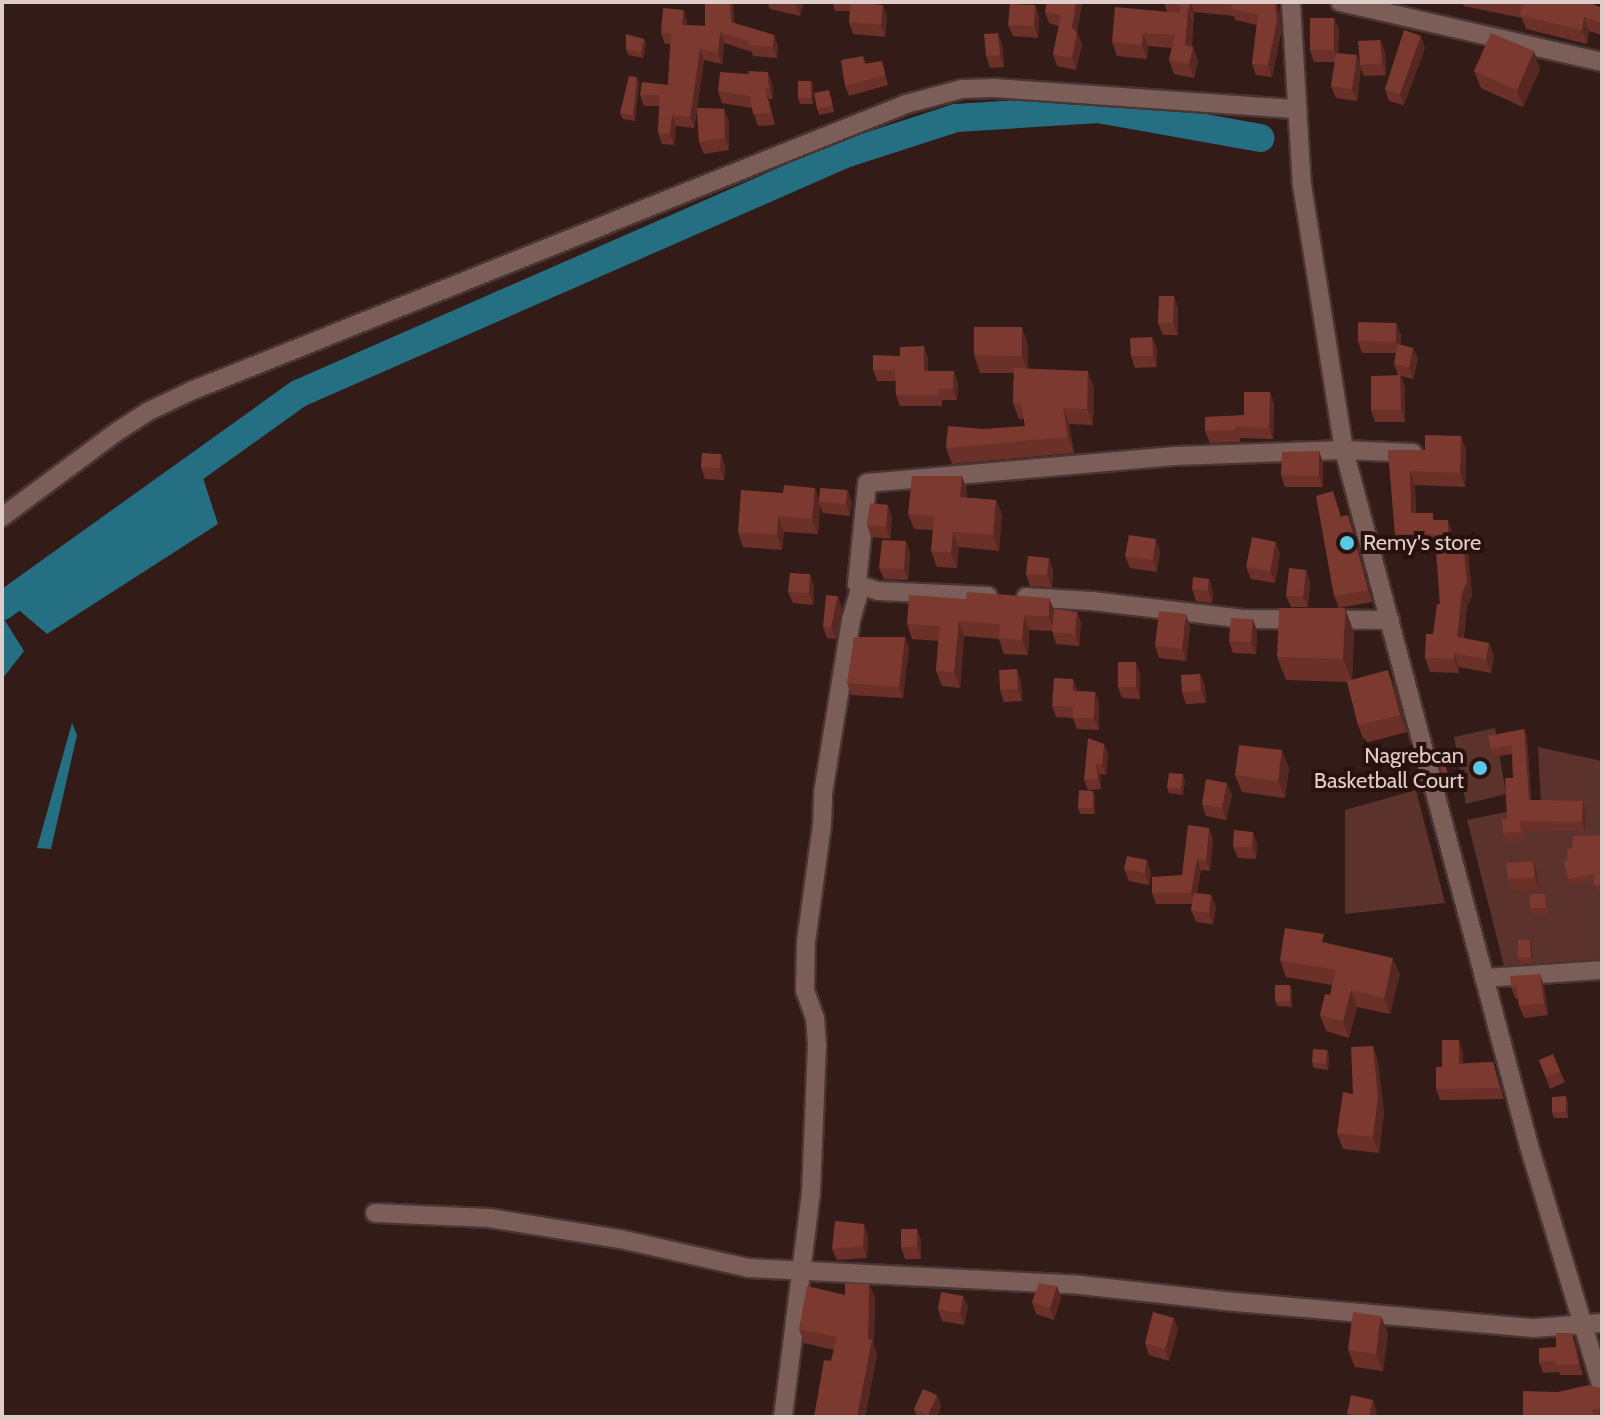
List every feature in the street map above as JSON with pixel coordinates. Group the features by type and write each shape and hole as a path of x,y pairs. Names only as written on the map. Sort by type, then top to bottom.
{"street":[{"path":"1291,2 1302,185 1344,450 1529,1146 1593,1324 1602,1388"},
{"path":"1340,2 1602,62"},
{"path":"2,517 137,418 191,391 906,104 962,89 994,88 1297,109"},
{"path":"1390,620 1246,619 1092,601 878,591 861,586 854,578 869,482 1175,456 1344,450 1415,453"},
{"path":"783,1417 804,1271 811,1193 817,1045 815,1018 805,990 806,942 822,825 823,793 851,620 861,586"},
{"path":"1484,978 1602,970"},
{"path":"375,1213 489,1218 620,1239 749,1268 1080,1285 1534,1328 1593,1324"}],"shaded area":[{"path":"1495,728 1506,794 1466,804 1454,737"},
{"path":"1538,747 1602,761 1602,963 1505,970 1467,820 1541,805"},
{"path":"1416,790 1445,903 1345,914 1345,810"}],"water":[{"path":"202,475 218,524 47,634 14,606"},
{"path":"2,616 24,651 3,678 2,677"},
{"path":"72,723 77,735 51,849 37,848"}],"building":[{"path":"705,2 730,2 731,22 774,35 773,47 749,45 750,42 720,32 718,53 700,49 690,117 672,115 670,134 658,133 660,95 640,95 642,82 668,85 671,34 661,33 663,8 684,10 682,25 705,26"},
{"path":"851,2 883,5 881,25 849,22"},
{"path":"1047,2 1076,2 1072,27 1077,33 1072,58 1053,54 1061,15 1045,12"},
{"path":"1168,2 1190,2 1189,9"},
{"path":"1207,2 1275,2 1277,21 1268,65 1252,64 1258,14 1231,9 1232,5"},
{"path":"1507,2 1587,2 1602,8 1602,23 1584,17 1582,30 1520,15 1523,5"},
{"path":"1010,4 1035,5 1034,26 1008,25"},
{"path":"1115,7 1180,13 1181,7 1188,9 1185,45 1193,47 1189,64 1169,60 1175,35 1143,33 1142,45 1112,42"},
{"path":"1310,18 1334,18 1334,50 1310,50"},
{"path":"1404,30 1421,36 1400,94 1385,89"},
{"path":"998,33 1000,55 986,56 984,34"},
{"path":"1491,33 1534,51 1517,90 1474,71"},
{"path":"626,34 644,39 641,52 626,49"},
{"path":"1380,40 1382,63 1360,65 1358,41"},
{"path":"1336,53 1357,55 1352,89 1331,86"},
{"path":"863,56 864,64 882,61 885,75 845,86 841,60"},
{"path":"748,71 768,72 769,88 765,88 771,113 753,114 750,96 718,91 720,72 749,74"},
{"path":"629,76 637,77 633,115 620,113"},
{"path":"798,81 811,81 811,98 798,98"},
{"path":"829,90 832,106 817,109 814,93"},
{"path":"697,108 724,109 725,138 699,142"},
{"path":"1159,296 1174,296 1173,323 1158,323"},
{"path":"1358,322 1396,323 1396,342 1358,341"},
{"path":"974,327 1022,327 1022,356 974,355"},
{"path":"1152,337 1153,356 1131,356 1130,338"},
{"path":"1398,344 1413,348 1409,367 1394,364"},
{"path":"924,346 924,371 954,371 953,389 938,389 938,395 896,395 895,370 873,370 873,355 900,356 900,347"},
{"path":"1014,368 1088,371 1087,409 1063,408 1068,437 946,448 948,426 983,429 1025,426 1021,403 1013,403"},
{"path":"1400,375 1401,410 1371,410 1371,376"},
{"path":"1244,392 1270,392 1269,428 1235,426 1235,430 1205,431 1205,417 1244,415"},
{"path":"1425,435 1461,436 1460,473 1410,471 1411,513 1433,513 1433,520 1448,520 1448,539 1463,538 1467,583 1462,592 1457,637 1489,643 1486,659 1454,653 1454,659 1425,658 1426,634 1433,634 1437,604 1440,604 1435,534 1395,534 1388,450 1425,450"},
{"path":"1319,451 1319,476 1281,475 1282,452"},
{"path":"702,453 721,454 720,468 701,467"},
{"path":"912,476 962,476 960,497 996,500 993,535 953,532 951,553 931,551 934,516 908,514"},
{"path":"784,485 815,488 812,519 778,516 777,535 738,532 741,490 783,493"},
{"path":"820,488 847,490 846,504 819,502"},
{"path":"1333,491 1340,517 1348,515 1368,590 1334,596 1316,496"},
{"path":"870,503 888,505 886,527 867,525"},
{"path":"1129,535 1156,539 1153,560 1125,556"},
{"path":"1252,537 1276,542 1270,571 1246,567"},
{"path":"882,540 906,541 904,569 879,568"},
{"path":"1028,556 1049,558 1047,575 1026,574"},
{"path":"1289,568 1306,570 1303,596 1286,596"},
{"path":"790,573 810,574 809,593 788,592"},
{"path":"1193,577 1209,579 1208,591 1192,589"},
{"path":"967,592 1049,598 1049,616 1024,615 1022,640 999,638 1000,624 959,621 954,672 936,671 940,626 907,624 909,595 966,599"},
{"path":"826,595 838,596 831,627 823,627"},
{"path":"1279,608 1345,608 1343,659 1277,657"},
{"path":"1054,609 1077,612 1075,634 1052,632"},
{"path":"1159,611 1186,614 1182,649 1155,646"},
{"path":"1231,618 1253,619 1251,642 1229,641"},
{"path":"854,637 905,637 899,687 847,683"},
{"path":"1118,662 1136,662 1136,687 1118,687"},
{"path":"1017,669 1018,689 1000,690 999,670"},
{"path":"1388,670 1400,715 1358,725 1347,681"},
{"path":"1200,674 1201,691 1182,692 1181,675"},
{"path":"1054,678 1073,679 1073,691 1095,692 1094,718 1073,718 1073,707 1052,706"},
{"path":"1524,729 1529,800 1583,801 1582,822 1520,821 1521,832 1503,833 1502,819 1507,819 1505,778 1513,778 1512,745 1491,749 1488,736"},
{"path":"1088,738 1104,744 1102,765 1096,764 1098,779 1084,780"},
{"path":"1239,745 1282,750 1278,781 1235,775"},
{"path":"1442,755 1447,771 1442,773 1437,756"},
{"path":"1169,773 1183,774 1181,789 1167,787"},
{"path":"1206,779 1227,783 1222,808 1202,804"},
{"path":"1079,790 1093,791 1093,808 1078,808"},
{"path":"1188,825 1209,828 1206,860 1197,859 1191,893 1152,893 1152,877 1182,875"},
{"path":"1234,830 1253,832 1252,847 1233,847"},
{"path":"1602,835 1602,885 1594,885 1594,874 1568,879 1564,861 1567,861 1567,849 1572,848 1573,836"},
{"path":"1127,856 1147,860 1145,873 1124,869"},
{"path":"1533,861 1535,877 1508,879 1506,863"},
{"path":"1194,893 1211,895 1209,913 1191,910"},
{"path":"1530,894 1545,894 1546,908 1530,908"},
{"path":"1285,928 1324,934 1322,942 1393,958 1384,998 1351,990 1343,1021 1320,1015 1325,994 1330,995 1336,970 1280,960"},
{"path":"1518,940 1530,940 1531,957 1518,958"},
{"path":"1540,974 1544,1003 1519,1006 1517,987 1511,987 1510,976"},
{"path":"1275,985 1290,985 1290,1001 1275,1001"},
{"path":"1442,1040 1459,1040 1459,1064 1493,1062 1500,1088 1436,1089 1436,1067 1442,1067"},
{"path":"1373,1046 1378,1097 1373,1137 1337,1133 1343,1092 1353,1094 1351,1047"},
{"path":"1313,1049 1327,1050 1326,1064 1312,1062"},
{"path":"1553,1054 1560,1071 1546,1077 1539,1060"},
{"path":"1566,1096 1566,1112 1552,1112 1552,1097"},
{"path":"835,1221 864,1224 863,1246 832,1249"},
{"path":"901,1229 917,1229 917,1247 901,1247"},
{"path":"845,1283 869,1284 868,1339 872,1340 857,1417 814,1417 824,1360 831,1361 837,1337 799,1329 807,1286 845,1295"},
{"path":"1039,1283 1057,1286 1050,1308 1032,1302"},
{"path":"941,1292 963,1296 960,1313 938,1309"},
{"path":"1153,1312 1174,1318 1165,1349 1145,1343"},
{"path":"1353,1312 1381,1316 1376,1354 1348,1350"},
{"path":"1556,1333 1572,1333 1579,1365 1539,1362 1539,1348 1556,1347"},
{"path":"1589,1385 1600,1388 1602,1397 1602,1408 1592,1410 1594,1417 1523,1417 1523,1391 1558,1392"},
{"path":"923,1389 937,1395 928,1415 914,1409"},
{"path":"1351,1395 1373,1400 1369,1417 1347,1414"}],"waterway":[{"path":"2,606 300,393 845,154 956,118 1098,109 1260,138"}],"place":[{"name":"Remy's store","path":"1347,543"},
{"name":"Nagrebcan Basketball Court","path":"1480,768"}]}
